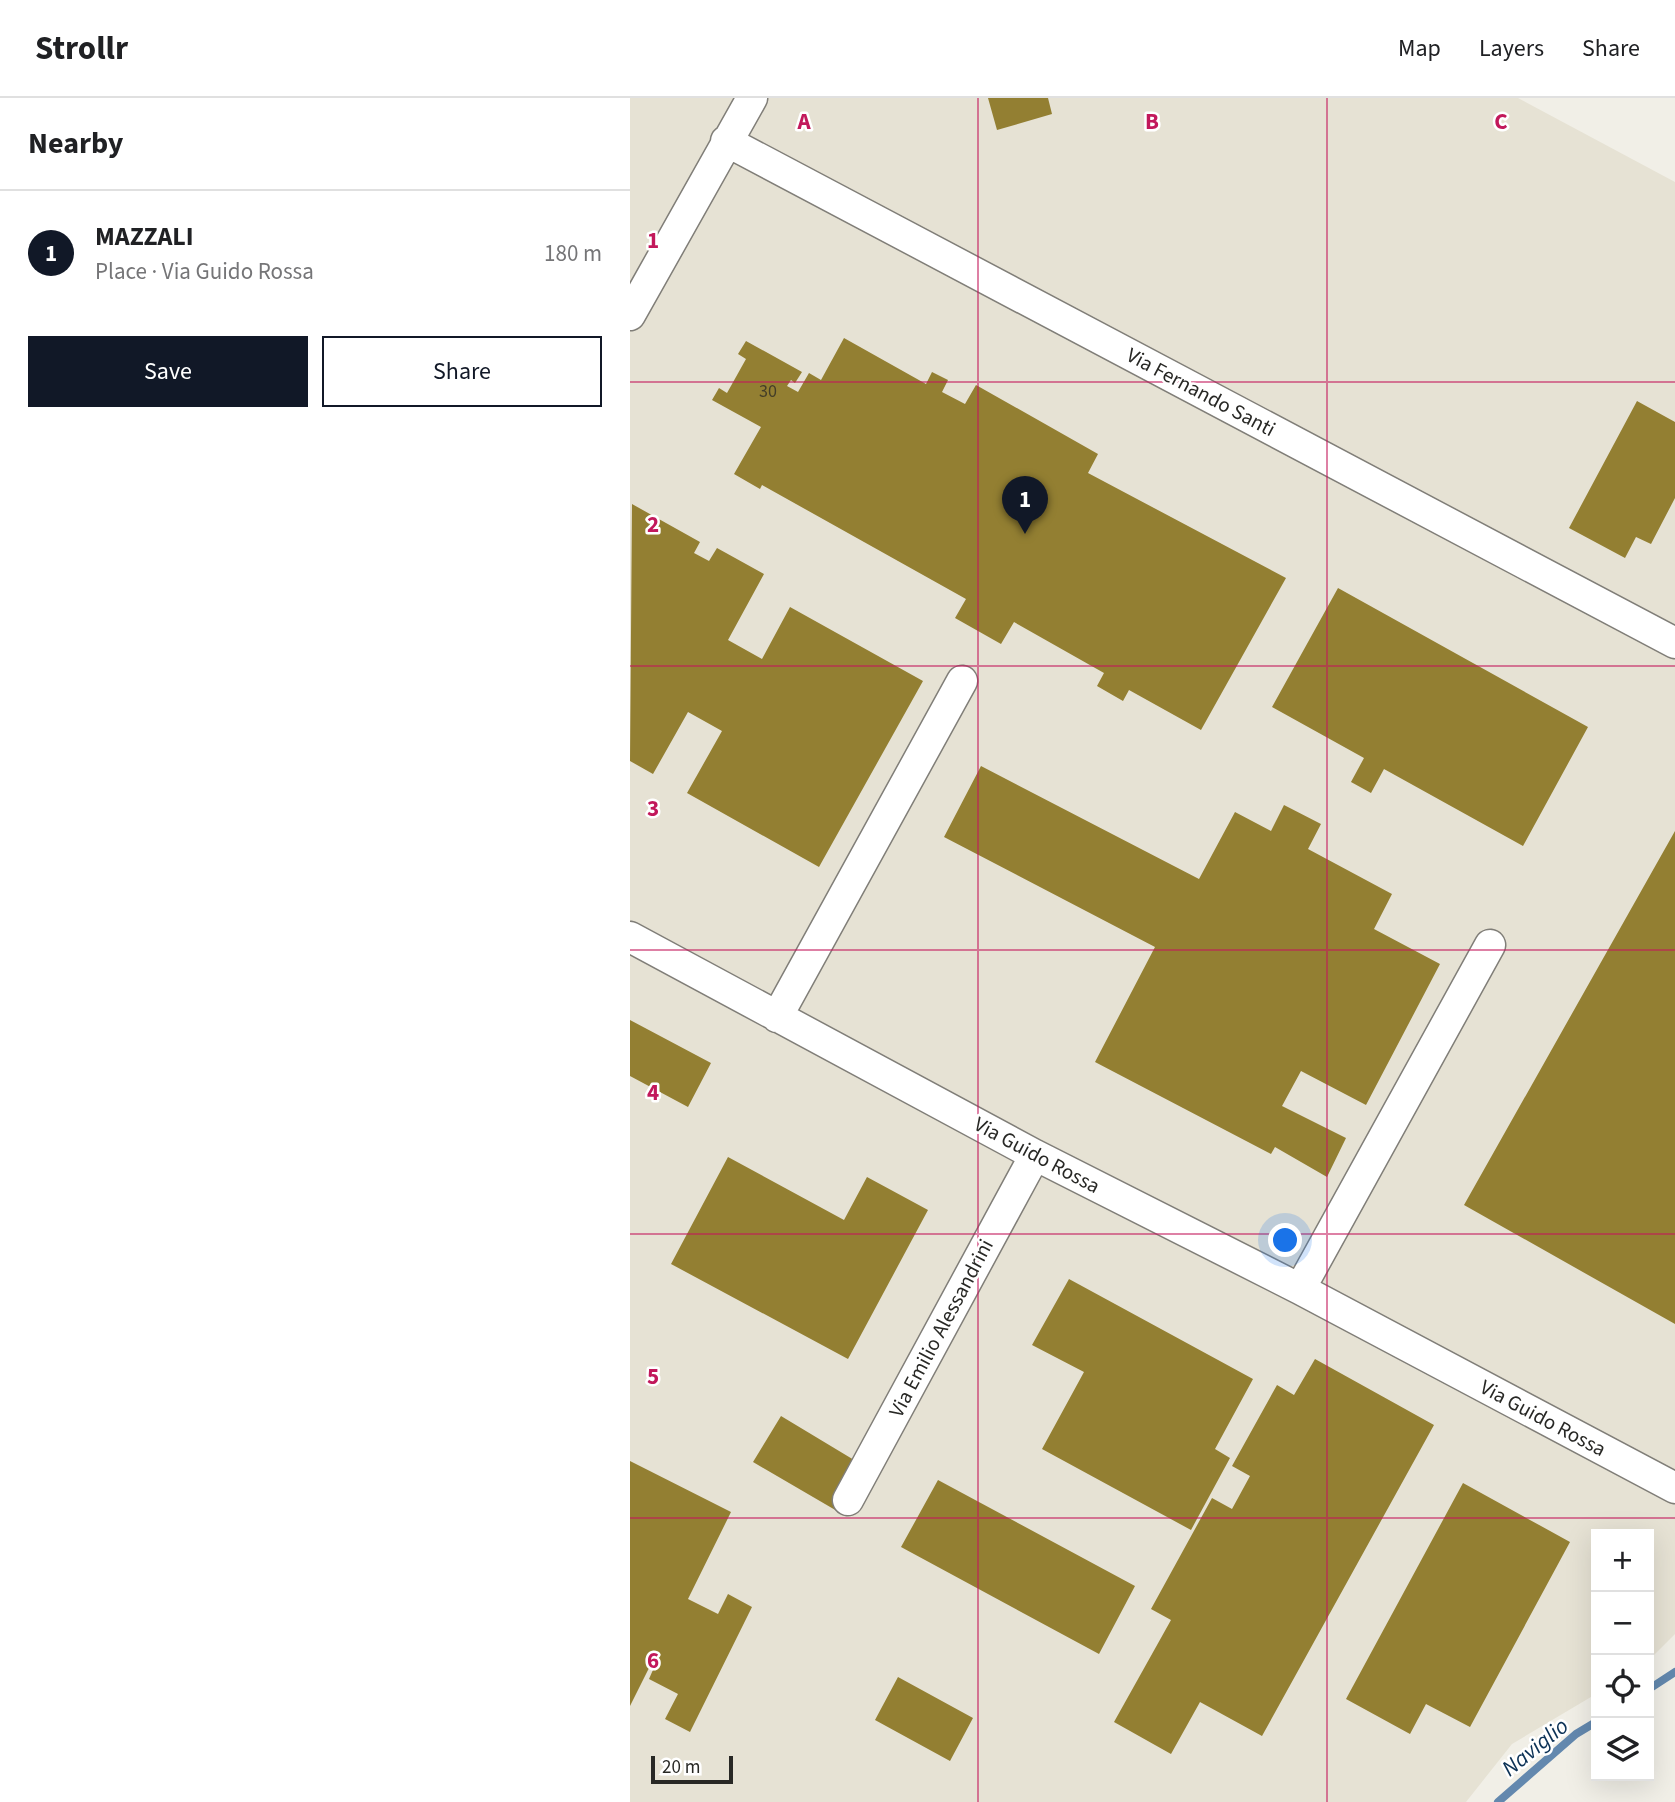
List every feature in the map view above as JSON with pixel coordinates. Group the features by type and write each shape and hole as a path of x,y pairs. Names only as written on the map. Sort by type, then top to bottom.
{"street":[{"path":"630,315 752,98"},
{"name":"Via Fernando Santi","path":"726,141 1675,643"},
{"path":"777,1017 962,681"},
{"name":"Via Guido Rossa","path":"630,937 1035,1155 1300,1289 1675,1488"},
{"path":"1300,1289 1490,945"},
{"name":"Via Emilio Alessandrini","path":"848,1500 1035,1155"}],"shaded area":[{"path":"630,98 1518,98 1675,182 1675,1634 1654,1655 1654,1529 1591,1529 1591,1697 1512,1744 1466,1802 630,1802"}],"building":[{"path":"988,98 1048,98 1052,114 997,130"},
{"path":"844,338 926,384 932,372 948,380 942,392 965,404 976,385 1098,454 1088,473 1286,578 1201,730 1129,690 1123,701 1097,686 1104,673 1014,622 1001,644 955,618 966,599 762,485 760,489 734,474 761,427 712,400 719,388 727,393 746,359 738,354 746,341 802,372 795,383 791,380 787,386 798,392 809,373 821,380"},
{"path":"1637,401 1675,422 1675,498 1651,544 1636,537 1625,558 1569,528"},
{"path":"632,504 700,542 694,553 709,561 717,548 764,574 728,640 762,659 790,607 923,681 819,867 687,793 722,731 688,712 653,774 630,761"},
{"path":"1338,588 1588,727 1523,846 1384,769 1371,793 1351,782 1364,758 1272,707"},
{"path":"981,766 1199,879 1235,812 1271,831 1284,805 1321,824 1308,849 1392,894 1374,929 1440,964 1366,1105 1301,1071 1282,1106 1346,1138 1327,1177 1275,1147 1271,1154 1095,1062 1155,947 944,837"},
{"path":"1675,831 1675,1324 1464,1205"},
{"path":"630,1020 711,1063 688,1107 630,1076"},
{"path":"728,1157 844,1220 867,1177 928,1210 848,1359 671,1264"},
{"path":"1069,1279 1253,1379 1215,1449 1230,1458 1191,1530 1042,1449 1084,1372 1032,1345"},
{"path":"1315,1359 1434,1425 1262,1736 1200,1702 1171,1754 1114,1722 1171,1620 1151,1609 1212,1498 1232,1509 1250,1476 1232,1466 1277,1385 1294,1395"},
{"path":"781,1416 864,1466 837,1511 753,1462"},
{"path":"630,1461 731,1512 688,1599 718,1614 728,1594 752,1607 690,1732 665,1719 678,1694 649,1679 656,1663 652,1662 630,1706"},
{"path":"938,1480 1135,1586 1099,1654 901,1547"},
{"path":"1463,1483 1570,1542 1470,1727 1426,1704 1410,1734 1346,1699"},
{"path":"898,1677 973,1718 950,1761 875,1720"}],"waterway":[{"name":"Naviglio","path":"1654,1686 1675,1672"},
{"name":"Naviglio","path":"1498,1802 1576,1734 1591,1725"}],"place":[{"name":"MAZZALI","path":"1025,534"}]}
